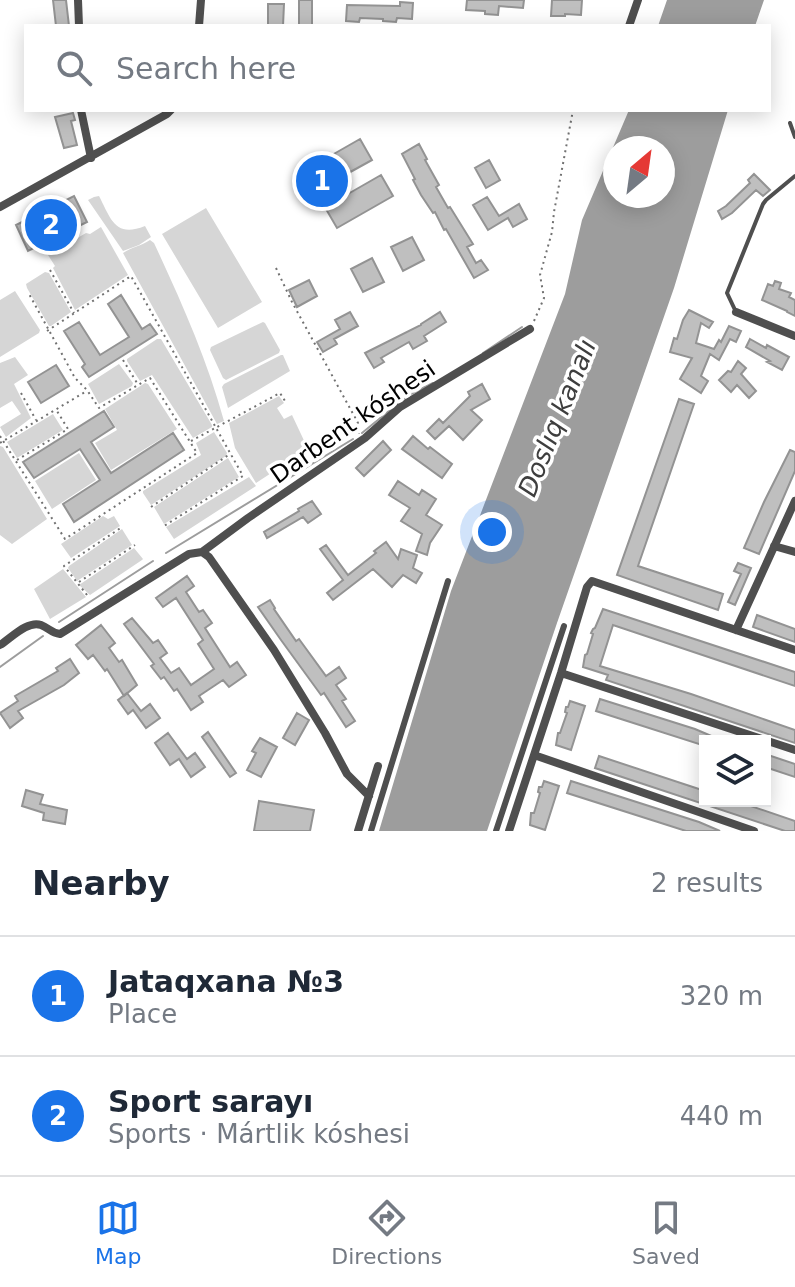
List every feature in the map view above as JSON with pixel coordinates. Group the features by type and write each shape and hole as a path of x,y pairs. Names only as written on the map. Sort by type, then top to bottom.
{"street":[{"path":"78,0 79,24"},
{"path":"199,24 201,0"},
{"path":"630,24 638,0"},
{"path":"81,112 91,158"},
{"path":"0,207 169,112"},
{"path":"736,312 795,336"},
{"name":"Darbent kóshesi","path":"0,645 31,624 39,624 53,634 60,634 189,554 202,552 359,441 408,402 530,329"},
{"path":"736,630 795,501"},
{"path":"774,546 795,552"},
{"path":"202,552 209,557 274,650 347,774 369,796"},
{"path":"371,831 448,581"},
{"path":"509,831 587,587 592,581 795,650"},
{"path":"496,831 564,626"},
{"path":"561,673 795,750"},
{"path":"534,755 754,831"},
{"path":"358,831 378,766"}],"lane":[{"path":"790,123 795,137"},
{"path":"736,312 727,293 763,204 795,176"}],"path":[{"path":"530,329 544,298 540,275 552,232 573,112"},
{"path":"276,268 358,423 359,441"},
{"path":"50,270 74,313"},
{"path":"47,331 131,276 243,476 164,526"},
{"path":"0,436 65,539 197,453 150,378 99,408 75,378 28,292"},
{"path":"123,360 138,385"},
{"path":"1,442 87,390"},
{"path":"21,393 37,421"},
{"path":"191,442 280,393 285,401"},
{"path":"16,461 68,429 56,409"},
{"path":"151,507 231,454"},
{"path":"87,595 64,566 122,527"},
{"path":"77,583 135,545"}],"shaded area":[{"path":"99,196 120,228 127,230 145,226 151,237 123,251 88,200"},
{"path":"206,208 262,302 218,328 162,234"},
{"path":"101,227 128,275 75,310 48,255"},
{"path":"150,240 174,287 210,375 224,421 217,424 123,253"},
{"path":"45,272 49,273 71,312 51,326 26,284"},
{"path":"15,291 40,330 0,357 0,300"},
{"path":"263,322 279,353 226,380 223,378 211,347"},
{"path":"161,339 212,425 193,438 152,375 140,381 127,361"},
{"path":"281,355 290,371 228,408 222,387 224,384"},
{"path":"15,357 28,375 14,384 31,418 6,437 0,427 21,414 12,401 0,408 0,363"},
{"path":"119,364 132,386 99,404 88,384"},
{"path":"145,383 177,429 111,470 95,443 117,430 105,409"},
{"path":"279,396 284,403 277,408 284,419 292,415 308,449 256,483 235,448 229,423"},
{"path":"53,414 63,430 17,458 7,442"},
{"path":"214,432 226,456 151,505 143,491 201,455 196,443"},
{"path":"0,446 47,519 12,544 0,535"},
{"path":"79,453 96,480 52,509 35,481"},
{"path":"228,458 239,477 164,524 154,507"},
{"path":"249,477 256,486 174,539 166,527"},
{"path":"103,516 108,519 114,516 120,526 71,558 61,544"},
{"path":"122,529 132,545 77,581 69,566"},
{"path":"134,548 143,559 90,595 79,585"},
{"path":"63,569 86,597 50,619 34,589"}],"water":[{"path":"667,0 764,0 756,24 659,24"},
{"name":"Doslıq kanalı","path":"628,112 727,112 674,288 487,831 379,831 451,591 565,294 582,220 603,171 603,208 675,208 675,136 618,136"}],"building":[{"path":"53,0 66,0 69,24 56,24"},
{"path":"299,0 312,0 312,24 299,24"},
{"path":"467,0 524,0 523,8 499,6 498,15 466,10"},
{"path":"552,0 582,0 581,15 551,16"},
{"path":"400,2 413,3 412,19 397,18 396,22 360,18 359,22 346,21 347,5 400,6"},
{"path":"268,4 284,4 283,24 268,24"},
{"path":"73,113 75,120 71,121 77,145 64,148 55,117"},
{"path":"360,139 372,160 325,186 334,202 381,175 393,196 337,228 304,171"},
{"path":"419,144 439,185 436,187 473,244 467,247 476,263 481,260 488,270 474,278 446,229 421,195 402,154"},
{"path":"489,160 500,180 486,188 475,168"},
{"path":"754,174 770,190 763,196 756,190 722,219 718,211 750,183 748,180"},
{"path":"74,196 87,222 28,251 16,225"},
{"path":"487,197 499,216 519,204 527,219 513,227 508,218 488,230 473,205"},
{"path":"412,237 424,260 403,271 391,247"},
{"path":"372,258 384,282 363,292 351,269"},
{"path":"309,280 317,296 297,307 289,290"},
{"path":"775,281 781,283 779,289 791,293 789,297 795,300 795,316 762,300 768,284 773,286"},
{"path":"121,295 142,329 150,324 157,334 89,377 82,367 85,364 64,331 79,322 100,355 129,337 108,304"},
{"path":"689,310 713,322 709,328 701,323 696,343 714,349 729,326 741,331 736,342 730,339 719,360 710,354 701,376 708,381 701,393 680,379 692,358 670,352"},
{"path":"350,312 358,326 334,339 337,344 323,352 317,342 340,329 335,320"},
{"path":"440,312 446,322 424,336 427,341 413,349 409,342 381,358 384,362 374,368 365,353"},
{"path":"750,339 789,357 782,370 746,347"},
{"path":"738,361 746,368 741,374 756,391 749,398 737,385 731,392 719,380 728,371 731,372"},
{"path":"56,365 69,386 41,403 28,382"},
{"path":"482,384 490,399 471,410 482,420 463,440 449,426 435,439 427,431 439,419 443,423 470,396 468,392"},
{"path":"679,399 694,404 638,566 723,594 718,610 617,575"},
{"path":"104,411 114,427 91,442 111,473 173,433 184,450 74,522 63,504 100,480 80,449 34,478 23,462"},
{"path":"413,436 452,464 442,478 402,449"},
{"path":"383,441 391,450 364,476 356,468"},
{"path":"790,450 795,452 795,471 759,554 744,548"},
{"path":"398,481 419,495 422,490 436,499 426,515 442,525 430,543 427,555 416,551 422,534 401,521 410,508 389,495"},
{"path":"312,501 321,514 308,523 303,517 267,538 264,532"},
{"path":"386,542 398,559 401,549 417,555 413,568 422,573 416,583 403,575 392,587 373,569 333,600 327,593 343,580 320,549 326,545 348,575"},
{"path":"738,563 751,568 735,605 728,602 741,574 734,571"},
{"path":"187,576 194,586 186,592 199,612 203,610 212,623 205,628 230,667 237,662 246,675 229,687 223,680 199,696 203,702 191,710 177,689 174,691 164,677 161,679 151,666 154,664 124,624 132,618 153,643 158,640 167,653 160,658 171,673 179,668 191,685 214,669 198,644 203,640 176,598 163,607 156,598"},
{"path":"270,600 296,641 299,639 326,676 339,667 346,678 336,685 355,721 346,727 258,607"},
{"path":"603,609 795,672 795,686 613,625 600,666 795,730 795,743 606,680 608,675 583,667"},
{"path":"757,615 795,629 795,642 753,627"},
{"path":"101,625 115,643 109,648 119,662 122,660 137,685 124,696 107,669 105,671 93,655 88,659 76,645"},
{"path":"70,659 79,673 18,711 23,718 10,728 0,713 18,701 15,696 58,671 56,668"},
{"path":"127,693 141,711 150,704 160,718 146,728 133,710 128,714 118,700"},
{"path":"600,699 709,735 699,735 699,744 596,711"},
{"path":"570,701 585,706 571,750 556,745"},
{"path":"297,713 309,720 295,745 283,738"},
{"path":"208,732 236,773 230,777 202,737"},
{"path":"168,733 187,759 195,753 205,767 191,777 179,759 170,765 155,743"},
{"path":"260,738 277,747 261,777 247,770 256,753 252,751"},
{"path":"599,756 699,789 699,802 595,768"},
{"path":"771,756 795,764 795,777 771,769"},
{"path":"544,781 559,786 545,830 530,825 539,787"},
{"path":"571,781 720,831 686,831 567,793"},
{"path":"26,790 43,795 40,804 67,810 65,824 43,820 44,813 22,806"},
{"path":"259,801 314,810 310,831 254,831"},
{"path":"713,807 754,807 795,821 795,831 785,831"}],"waterway":[{"path":"483,353 522,327"},
{"path":"362,433 407,396 433,383"},
{"path":"166,553 353,439"},
{"path":"59,622 153,561"},
{"path":"0,667 43,636"}],"place":[{"name":"Jataqxana №3","path":"322,181"},
{"name":"Sport sarayı","path":"51,225"}]}
